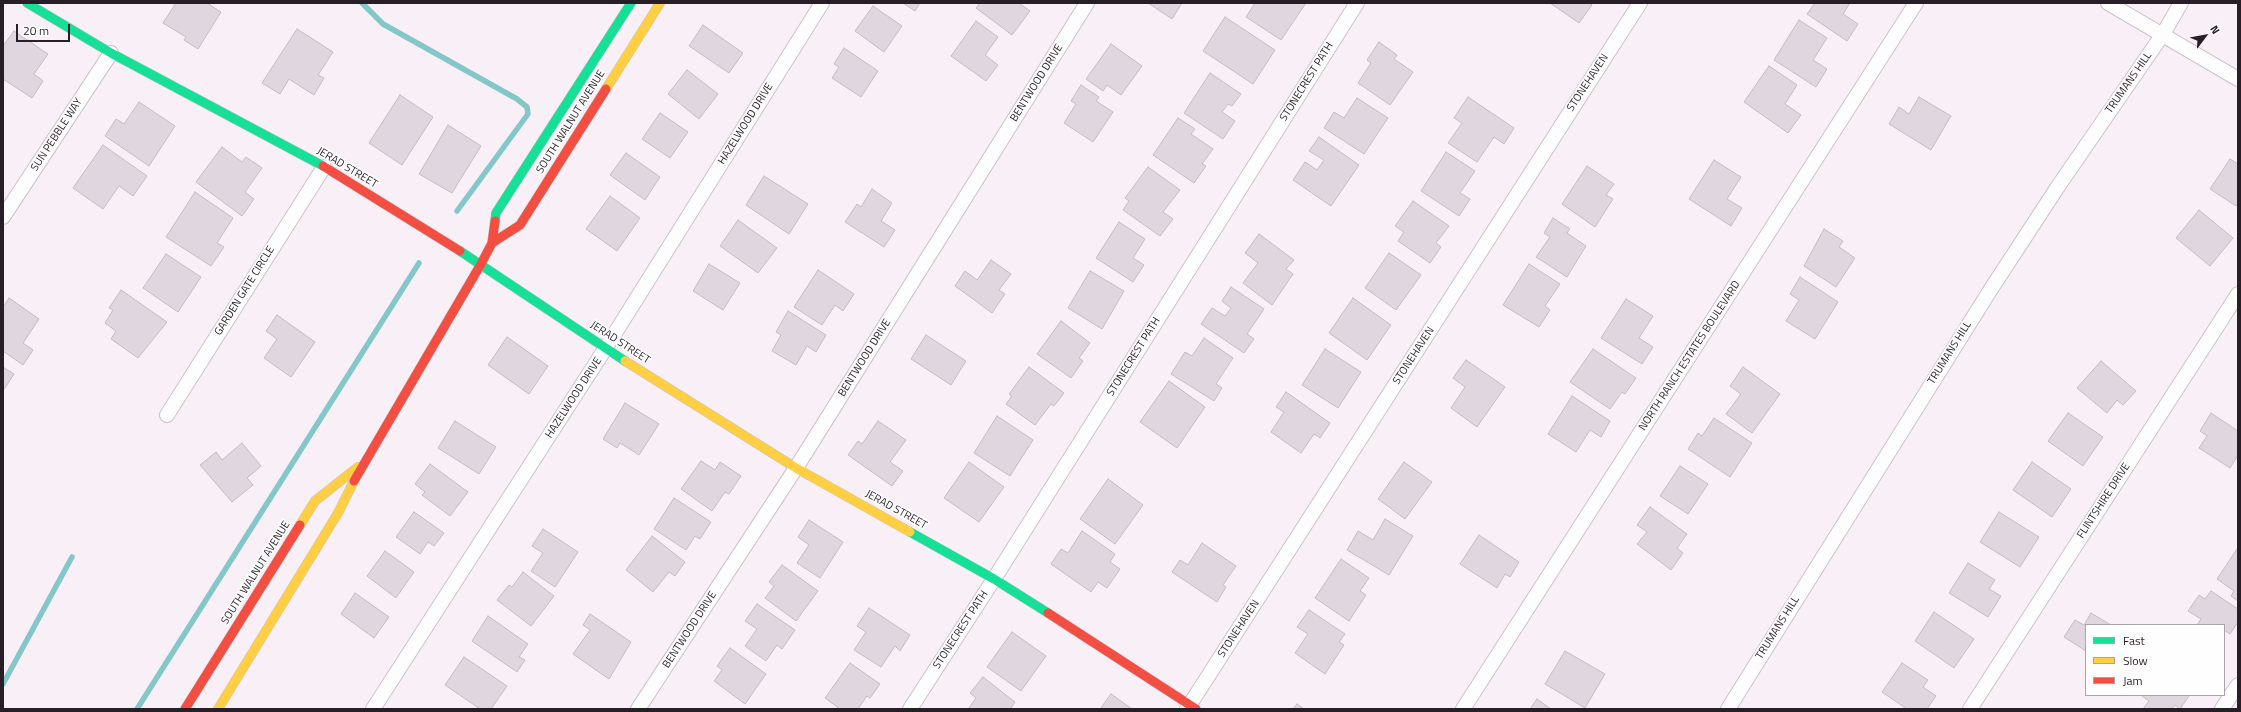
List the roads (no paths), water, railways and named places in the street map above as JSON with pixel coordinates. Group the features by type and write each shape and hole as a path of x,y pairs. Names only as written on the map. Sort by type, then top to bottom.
{"street":[{"name":"JERAD STREET","path":"28,3 111,53 324,167 480,264 605,349 796,468 994,579 1191,708"},
{"name":"SOUTH WALNUT AVENUE","path":"218,709 338,513 362,464 492,243 496,213 631,3"},
{"name":"SOUTH WALNUT AVENUE","path":"492,243 520,225 660,3"},
{"name":"HAZELWOOD DRIVE","path":"372,709 605,349 822,3"},
{"name":"BENTWOOD DRIVE","path":"638,709 796,468 1087,3"},
{"name":"STONECREST PATH","path":"910,709 994,579 1357,3"},
{"name":"STONEHAVEN","path":"1191,708 1640,3"},
{"name":"NORTH RANCH ESTATES BOULEVARD","path":"1464,709 1916,3"},
{"path":"2108,3 2238,79"},
{"name":"TRUMANS HILL","path":"1728,709 1991,289 2059,185 2163,34 2181,3"},
{"name":"SUN PEBBLE WAY","path":"3,217 111,53"},
{"name":"GARDEN GATE CIRCLE","path":"167,415 324,167"},
{"name":"FLINTSHIRE DRIVE","path":"1970,709 2238,294"},
{"name":"SOUTH WALNUT AVENUE","path":"185,709 315,501 362,464"},
{"path":"2222,709 2238,685"}],"waterway":[{"path":"362,3 383,24 517,99 527,107 528,114 457,211"},
{"path":"137,709 419,263"},
{"path":"3,684 72,557"}]}
